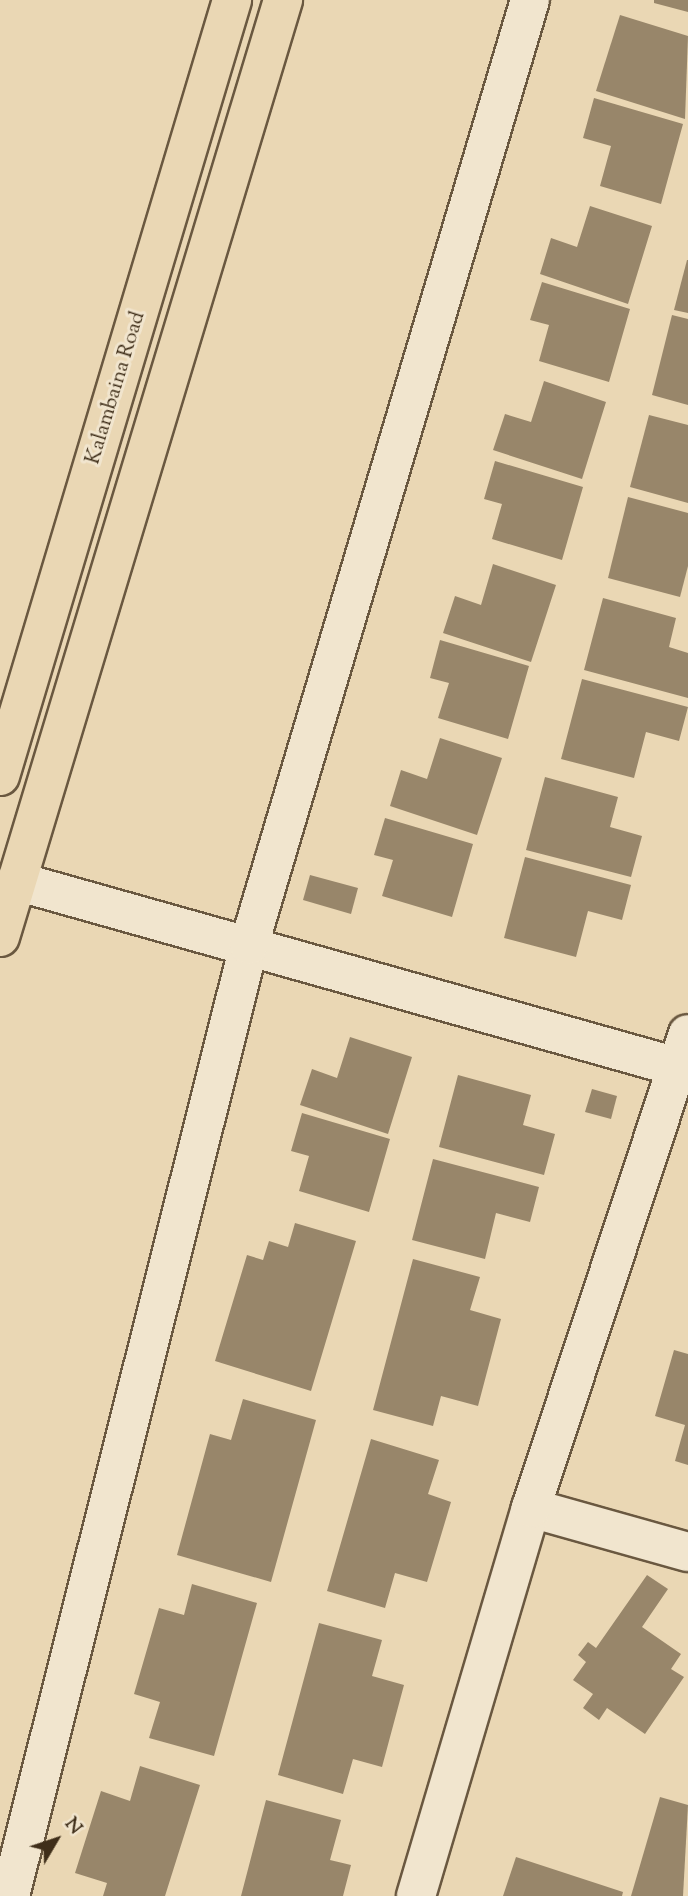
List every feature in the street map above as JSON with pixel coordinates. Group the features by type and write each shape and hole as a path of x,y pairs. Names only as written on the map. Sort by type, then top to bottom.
{"main road":[{"name":"Kalambaina Road","path":"0,776 232,0"},
{"path":"0,937 283,0"}],"street":[{"path":"10,1896 249,945 530,0"},
{"path":"16,881 249,945 685,1057 531,1508 416,1896"},
{"path":"531,1508 688,1552"}],"building":[{"path":"654,0 688,0 688,12 654,3"},
{"path":"620,15 688,36 685,119 596,91"},
{"path":"594,98 683,124 661,204 600,186 611,146 583,138"},
{"path":"590,206 652,226 628,304 540,274 551,238 577,247"},
{"path":"688,260 688,313 674,310"},
{"path":"542,282 630,309 609,382 539,361 549,325 530,320"},
{"path":"672,315 688,319 688,405 652,395"},
{"path":"544,381 606,402 582,479 493,450 505,414 531,422"},
{"path":"649,415 688,425 688,503 630,487"},
{"path":"495,461 583,487 562,560 492,539 502,504 484,499"},
{"path":"628,497 688,513 688,566 680,597 608,578"},
{"path":"493,564 556,585 531,662 443,633 455,596 481,605"},
{"path":"603,598 676,618 669,647 688,653 688,698 584,670"},
{"path":"440,640 529,666 508,739 438,718 449,683 430,678"},
{"path":"582,679 688,707 679,741 646,732 634,778 561,759"},
{"path":"440,738 502,758 477,835 390,806 401,770 427,779"},
{"path":"545,777 618,797 610,827 642,836 631,877 526,850"},
{"path":"385,818 473,844 452,917 382,896 393,860 374,855"},
{"path":"525,857 631,885 622,920 588,911 576,957 504,938"},
{"path":"310,875 358,888 351,914 303,900"},
{"path":"350,1037 412,1057 388,1134 300,1105 312,1069 337,1078"},
{"path":"458,1075 531,1095 523,1125 555,1134 544,1175 439,1147"},
{"path":"592,1089 617,1096 611,1119 585,1112"},
{"path":"302,1113 390,1139 369,1212 299,1191 309,1156 291,1151"},
{"path":"433,1159 539,1187 530,1222 496,1213 485,1259 412,1240"},
{"path":"295,1223 356,1241 311,1391 215,1361 247,1255 263,1260 269,1241 288,1247"},
{"path":"413,1259 480,1277 470,1310 501,1319 478,1406 441,1396 433,1426 373,1410"},
{"path":"674,1350 688,1354 688,1465 675,1461 685,1425 655,1416"},
{"path":"243,1399 316,1420 271,1582 177,1555 210,1434 231,1440"},
{"path":"371,1439 439,1460 428,1494 451,1502 427,1582 395,1573 385,1608 327,1591"},
{"path":"647,1575 668,1589 642,1627 681,1654 671,1669 684,1677 645,1734 607,1708 599,1720 583,1708 593,1694 573,1680 586,1662 578,1655 588,1642 596,1648"},
{"path":"192,1584 257,1603 214,1756 149,1738 160,1702 134,1694 159,1608 184,1615"},
{"path":"319,1623 382,1640 372,1676 404,1685 382,1767 353,1759 343,1794 278,1775"},
{"path":"140,1766 200,1785 165,1896 103,1896 107,1883 75,1873 101,1791 130,1801"},
{"path":"660,1797 688,1805 683,1896 631,1896"},
{"path":"266,1800 341,1820 330,1860 351,1865 343,1896 241,1896"},
{"path":"516,1857 623,1892 622,1896 503,1896"}]}
